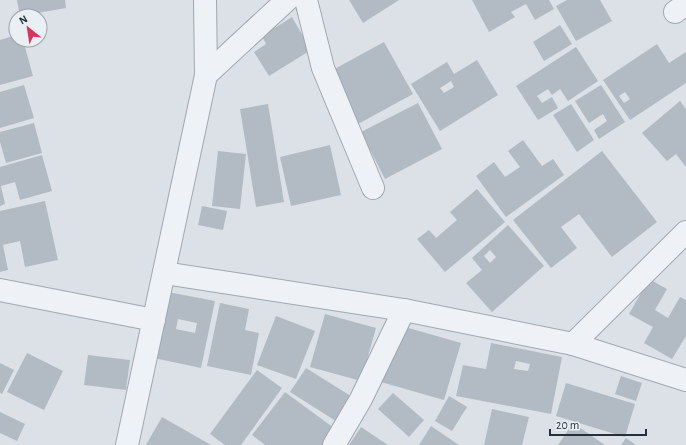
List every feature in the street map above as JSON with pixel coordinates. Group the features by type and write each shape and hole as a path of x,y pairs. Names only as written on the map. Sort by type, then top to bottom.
{"street":[{"path":"127,445 206,75 205,0"},
{"path":"206,75 287,0"},
{"path":"306,0 323,68 373,188"},
{"path":"573,344 686,232"},
{"path":"164,273 404,310 573,344 686,380"},
{"path":"0,290 154,320"},
{"path":"334,445 361,399 404,310"}],"building":[{"path":"17,0 65,0 66,8 48,11 48,8 18,8"},
{"path":"349,0 399,0 363,23"},
{"path":"472,0 549,0 554,9 535,20 526,4 511,12 515,17 489,32"},
{"path":"567,0 600,0 612,21 576,41 556,6"},
{"path":"292,17 311,50 269,76 254,52 266,44 262,36"},
{"path":"560,25 572,44 544,61 533,42"},
{"path":"8,38 8,48 25,48 33,76 0,85 0,40"},
{"path":"384,42 413,94 358,124 329,72"},
{"path":"657,44 669,63 686,52 686,83 630,120 603,80","holes":["625,92 630,99 624,103 619,96"]},
{"path":"576,47 598,81 568,101 560,89 552,95 548,89 537,96 542,103 552,97 558,108 538,120 516,86"},
{"path":"477,60 498,95 440,131 411,84 447,62 454,74","holes":["451,81 454,87 444,93 440,88"]},
{"path":"24,85 34,118 0,128 0,92"},
{"path":"601,85 625,122 599,139 594,130 607,121 603,114 589,123 575,101"},
{"path":"680,101 686,109 686,167 676,154 667,161 642,133"},
{"path":"418,103 442,149 385,179 361,132"},
{"path":"268,104 284,202 256,207 240,109"},
{"path":"571,104 594,140 577,152 553,115"},
{"path":"34,123 42,153 6,163 0,142 0,132"},
{"path":"523,140 542,166 553,159 564,175 506,217 476,176 494,162 505,177 520,167 508,151"},
{"path":"330,145 341,195 291,206 280,157"},
{"path":"218,151 246,154 240,209 212,206"},
{"path":"602,151 657,222 612,257 579,214 561,227 577,248 551,268 513,220"},
{"path":"42,155 52,191 20,200 15,182 1,186 5,204 0,206 0,167"},
{"path":"477,189 505,222 445,272 417,239 429,230 436,238 457,220 450,212"},
{"path":"45,201 58,260 25,267 20,241 3,245 8,270 0,272 0,211"},
{"path":"202,206 227,211 223,230 198,225"},
{"path":"508,225 544,266 492,312 466,283 482,270 472,258","holes":["490,250 496,257 490,263 484,256"]},
{"path":"649,279 667,289 655,310 668,318 680,297 686,300 686,336 672,359 644,343 653,327 629,314"},
{"path":"168,292 215,301 201,368 154,358","holes":["178,319 197,323 195,333 176,329"]},
{"path":"220,303 249,309 245,330 259,333 251,375 207,366"},
{"path":"325,314 376,328 361,381 310,367"},
{"path":"276,316 315,331 296,379 257,365"},
{"path":"398,325 461,343 444,400 381,382"},
{"path":"491,343 562,357 551,414 456,396 463,365 486,369","holes":["516,361 530,364 528,371 514,369"]},
{"path":"27,353 63,371 44,410 7,392"},
{"path":"88,355 130,360 126,390 84,385"},
{"path":"0,363 14,370 2,394 0,393"},
{"path":"306,368 354,398 339,423 290,392"},
{"path":"257,370 282,388 241,445 225,445 210,434"},
{"path":"621,376 642,383 636,401 615,394"},
{"path":"566,383 635,404 625,437 556,416"},
{"path":"285,392 338,431 328,445 265,445 252,435"},
{"path":"393,393 424,420 409,437 378,409"},
{"path":"449,396 467,407 452,431 435,421"},
{"path":"492,409 529,417 522,445 484,445"},
{"path":"0,412 25,424 17,441 0,433"},
{"path":"162,417 211,445 146,445"},
{"path":"573,423 605,445 558,445"},
{"path":"431,426 459,445 419,445"},
{"path":"361,427 388,445 349,445"},
{"path":"626,438 636,445 621,445"}]}
